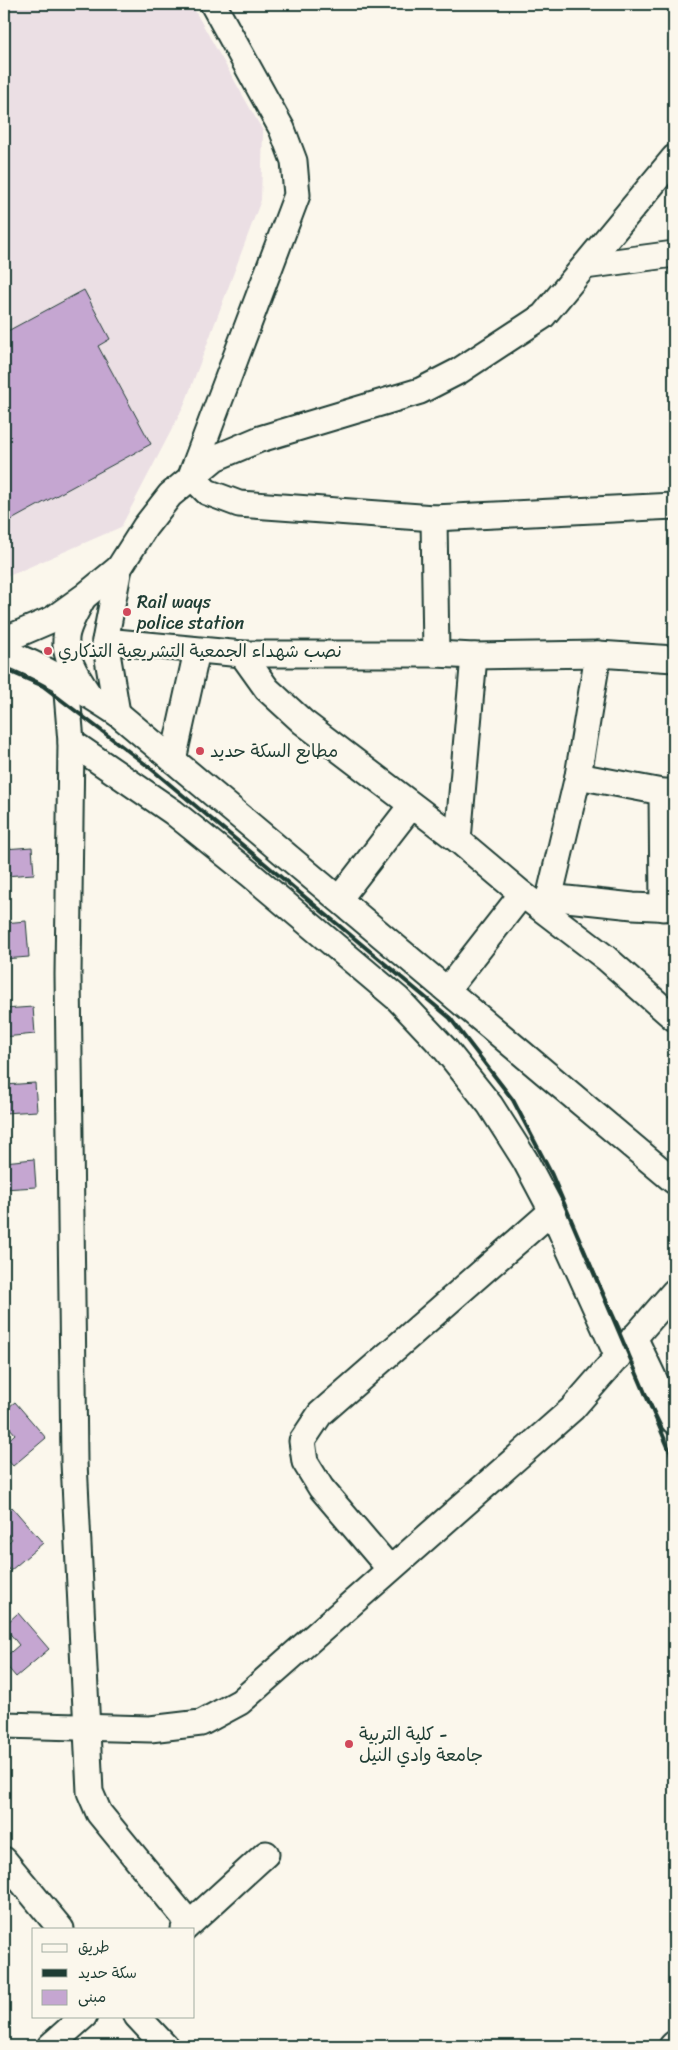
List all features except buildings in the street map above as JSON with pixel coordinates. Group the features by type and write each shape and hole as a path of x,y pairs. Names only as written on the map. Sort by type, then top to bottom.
{"street":[{"path":"191,476 297,195 294,161 282,129 213,4"},
{"path":"4,640 53,619 119,568 145,527 170,495 215,458 260,439 420,392 459,371 543,316 674,158"},
{"path":"585,266 674,254"},
{"path":"191,476 208,492 239,504 434,518 674,506"},
{"path":"434,518 436,654"},
{"path":"117,714 105,641 119,568"},
{"path":"85,596 74,616 66,638 73,671 88,694"},
{"path":"105,641 242,654 436,654 474,656 598,654 674,659"},
{"path":"173,760 196,651"},
{"path":"4,652 36,665 66,681 117,714 674,1181"},
{"path":"242,654 267,689 302,722 458,840 522,894 547,904 668,908 668,792 578,776"},
{"path":"547,904 578,776 598,654"},
{"path":"458,840 474,656"},
{"path":"66,681 71,742 68,975 74,1462 90,1792 99,1813 187,1926 266,1854"},
{"path":"71,742 173,812 398,999 446,1050 490,1105 525,1160 552,1211 618,1357"},
{"path":"339,899 411,806"},
{"path":"446,990 522,894"},
{"path":"547,904 674,1018"},
{"path":"389,1568 321,1488 305,1462 302,1441 320,1414 552,1211"},
{"path":"4,1724 150,1729 201,1723 240,1702 389,1568 572,1409 674,1292"},
{"path":"634,1338 674,1421"},
{"path":"4,1860 60,1928"},
{"path":"50,2046 82,2018"},
{"path":"139,2018 165,2046"}],"shaded area":[{"path":"4,4 191,4 263,131 261,200 184,406 121,527 4,578"}],"railway":[{"path":"4,669 43,686 149,767 450,1018 513,1100 552,1175 674,1461"}],"place":[{"name":"Rail ways police station","path":"127,612"},
{"name":"نصب شهداء الجمعية التشريعية التذكاري","path":"48,651"},
{"name":"مطابع السكة حديد","path":"200,751"},
{"name":"كلية التربية - جامعة وادي النيل","path":"349,1744"}]}
